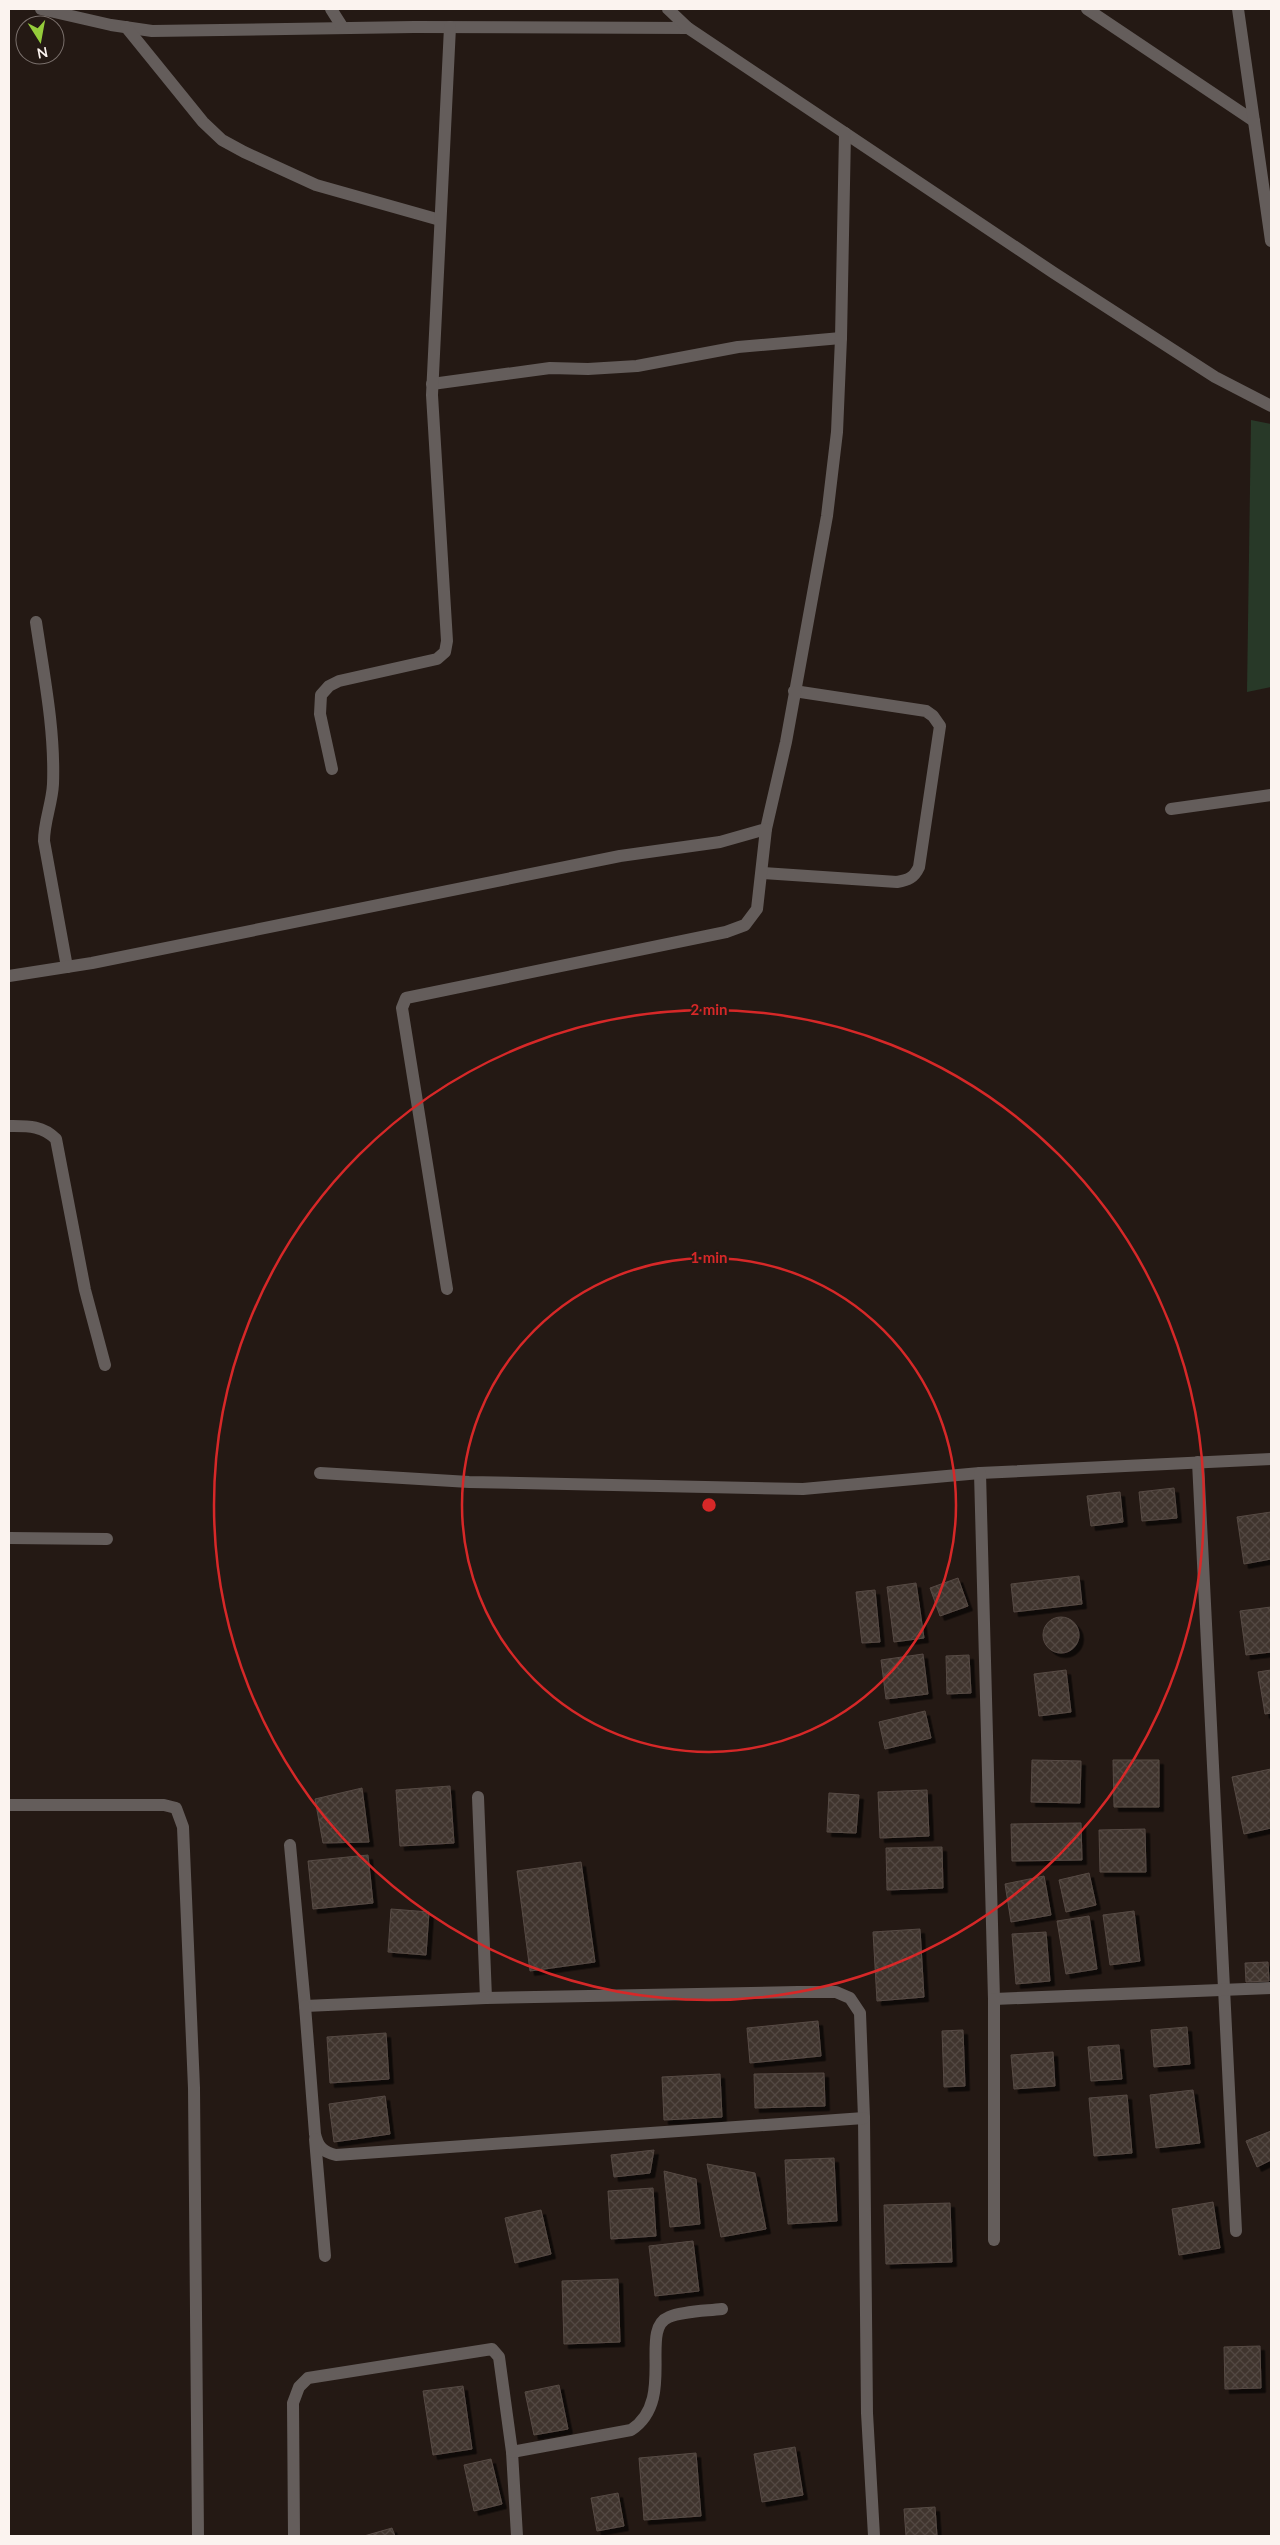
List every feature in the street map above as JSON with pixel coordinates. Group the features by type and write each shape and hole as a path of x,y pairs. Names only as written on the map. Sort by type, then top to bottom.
{"street":[{"path":"41,9 152,31 450,27 688,28"},
{"path":"331,9 343,28"},
{"path":"668,9 688,28 1054,273 1215,377 1271,406"},
{"path":"1087,9 1254,121"},
{"path":"1238,9 1271,241"},
{"path":"126,27 203,122 222,140 316,185 440,220"},
{"path":"332,769 320,714 320,695 329,686 339,681 437,659 445,652 447,641 437,507 432,384 450,27"},
{"path":"447,1289 402,1008 406,998 726,932 745,925 757,909 763,874 766,829 786,742 827,516 837,432 841,338 844,133"},
{"path":"432,384 550,368 588,369 637,366 738,347 841,338"},
{"path":"36,622 53,742 53,786 44,827 44,841 68,967"},
{"path":"763,874 897,882 905,881 915,875 919,867 940,726 933,716 926,711 794,691"},
{"path":"1171,809 1271,795"},
{"path":"9,976 68,967 620,856 720,842 766,829"},
{"path":"9,1126 36,1126 49,1132 56,1139 85,1290 105,1365"},
{"path":"320,1473 469,1482 803,1489 980,1473 1271,1459"},
{"path":"1198,1462 1236,2232"},
{"path":"980,1473 994,1999 994,2240"},
{"path":"9,1538 107,1539"},
{"path":"478,1797 486,1998"},
{"path":"9,1805 164,1804 176,1808 183,1828 194,2088 198,2536"},
{"path":"290,1845 325,2256"},
{"path":"994,1999 1271,1988"},
{"path":"305,2006 486,1998 836,1992 850,1998 860,2013 864,2118 867,2413 874,2536"},
{"path":"315,2134 318,2146 326,2152 336,2155 864,2118"},
{"path":"512,2452 631,2430 642,2423 655,2394 655,2344 659,2324 668,2317 722,2309"},
{"path":"294,2536 293,2403 299,2387 308,2378 492,2348 499,2357 512,2452 517,2536"}],"green space":[{"path":"1251,420 1271,424 1271,687 1247,692"}],"building":[{"path":"1174,1488 1177,1518 1142,1521 1139,1492"},
{"path":"1120,1492 1123,1522 1091,1526 1087,1496"},
{"path":"1271,1512 1271,1559 1244,1564 1237,1517"},
{"path":"1079,1576 1082,1604 1014,1612 1011,1584"},
{"path":"958,1578 968,1606 940,1616 930,1588"},
{"path":"916,1583 924,1638 894,1642 887,1587"},
{"path":"875,1590 880,1642 862,1643 856,1592"},
{"path":"1271,1607 1271,1652 1246,1655 1240,1611"},
{"path":"1061,1617 1068,1618 1074,1622 1078,1628 1078,1642 1074,1648 1068,1652 1061,1653 1054,1652 1048,1648 1044,1642 1043,1635 1044,1628 1048,1622 1054,1618"},
{"path":"923,1654 928,1694 886,1699 881,1660"},
{"path":"969,1655 971,1693 947,1694 946,1656"},
{"path":"1066,1670 1071,1712 1039,1716 1034,1674"},
{"path":"1271,1670 1271,1713 1265,1714 1258,1672"},
{"path":"925,1711 931,1738 885,1749 879,1722"},
{"path":"1032,1760 1081,1761 1080,1803 1031,1802"},
{"path":"1113,1760 1159,1760 1159,1807 1114,1807"},
{"path":"1271,1769 1271,1828 1244,1834 1232,1777"},
{"path":"450,1786 454,1843 400,1846 396,1790"},
{"path":"362,1788 369,1842 323,1843 315,1799"},
{"path":"927,1790 929,1836 880,1838 878,1792"},
{"path":"829,1793 859,1795 856,1833 827,1832"},
{"path":"1081,1823 1082,1860 1012,1861 1011,1824"},
{"path":"1145,1829 1146,1872 1100,1872 1099,1830"},
{"path":"942,1847 943,1888 887,1890 886,1848"},
{"path":"368,1855 373,1903 313,1909 308,1861"},
{"path":"581,1862 595,1962 530,1971 517,1871"},
{"path":"1089,1873 1096,1905 1066,1912 1059,1880"},
{"path":"1044,1876 1051,1915 1011,1922 1005,1884"},
{"path":"391,1909 429,1912 426,1955 388,1952"},
{"path":"1134,1911 1140,1961 1110,1965 1103,1915"},
{"path":"1089,1916 1097,1969 1066,1974 1057,1921"},
{"path":"920,1929 924,1997 877,2001 873,1932"},
{"path":"1046,1932 1050,1981 1016,1984 1012,1934"},
{"path":"1268,1962 1269,1981 1246,1982 1245,1963"},
{"path":"818,2021 821,2056 750,2063 747,2028"},
{"path":"1187,2027 1190,2064 1154,2067 1151,2030"},
{"path":"963,2030 965,2086 944,2087 942,2031"},
{"path":"386,2033 389,2079 330,2083 327,2037"},
{"path":"1119,2045 1122,2079 1091,2081 1088,2047"},
{"path":"1053,2052 1055,2086 1014,2089 1011,2055"},
{"path":"824,2073 825,2106 755,2108 754,2074"},
{"path":"720,2074 722,2117 664,2120 662,2077"},
{"path":"1193,2090 1200,2143 1156,2148 1150,2095"},
{"path":"1127,2095 1132,2153 1094,2156 1089,2098"},
{"path":"385,2096 390,2134 334,2142 329,2104"},
{"path":"1271,2131 1271,2160 1257,2167 1246,2141"},
{"path":"654,2150 650,2173 614,2177 611,2155"},
{"path":"834,2158 837,2221 788,2224 785,2160"},
{"path":"707,2164 755,2173 766,2229 721,2237"},
{"path":"664,2171 696,2179 700,2224 670,2227"},
{"path":"653,2188 656,2236 611,2239 608,2191"},
{"path":"1213,2202 1220,2248 1179,2255 1172,2209"},
{"path":"950,2203 952,2262 886,2264 884,2205"},
{"path":"541,2210 551,2254 515,2263 505,2218"},
{"path":"693,2241 699,2291 655,2296 649,2246"},
{"path":"618,2279 620,2342 564,2344 562,2281"},
{"path":"1260,2346 1261,2388 1225,2389 1224,2347"},
{"path":"559,2385 568,2429 534,2435 525,2392"},
{"path":"463,2386 472,2449 433,2455 423,2391"},
{"path":"795,2447 803,2495 762,2502 754,2454"},
{"path":"696,2453 701,2516 644,2520 639,2458"},
{"path":"491,2459 502,2504 474,2511 464,2465"},
{"path":"618,2493 624,2526 597,2531 591,2498"},
{"path":"935,2507 937,2536 906,2536 904,2509"},
{"path":"392,2528 395,2536 364,2536"}]}
